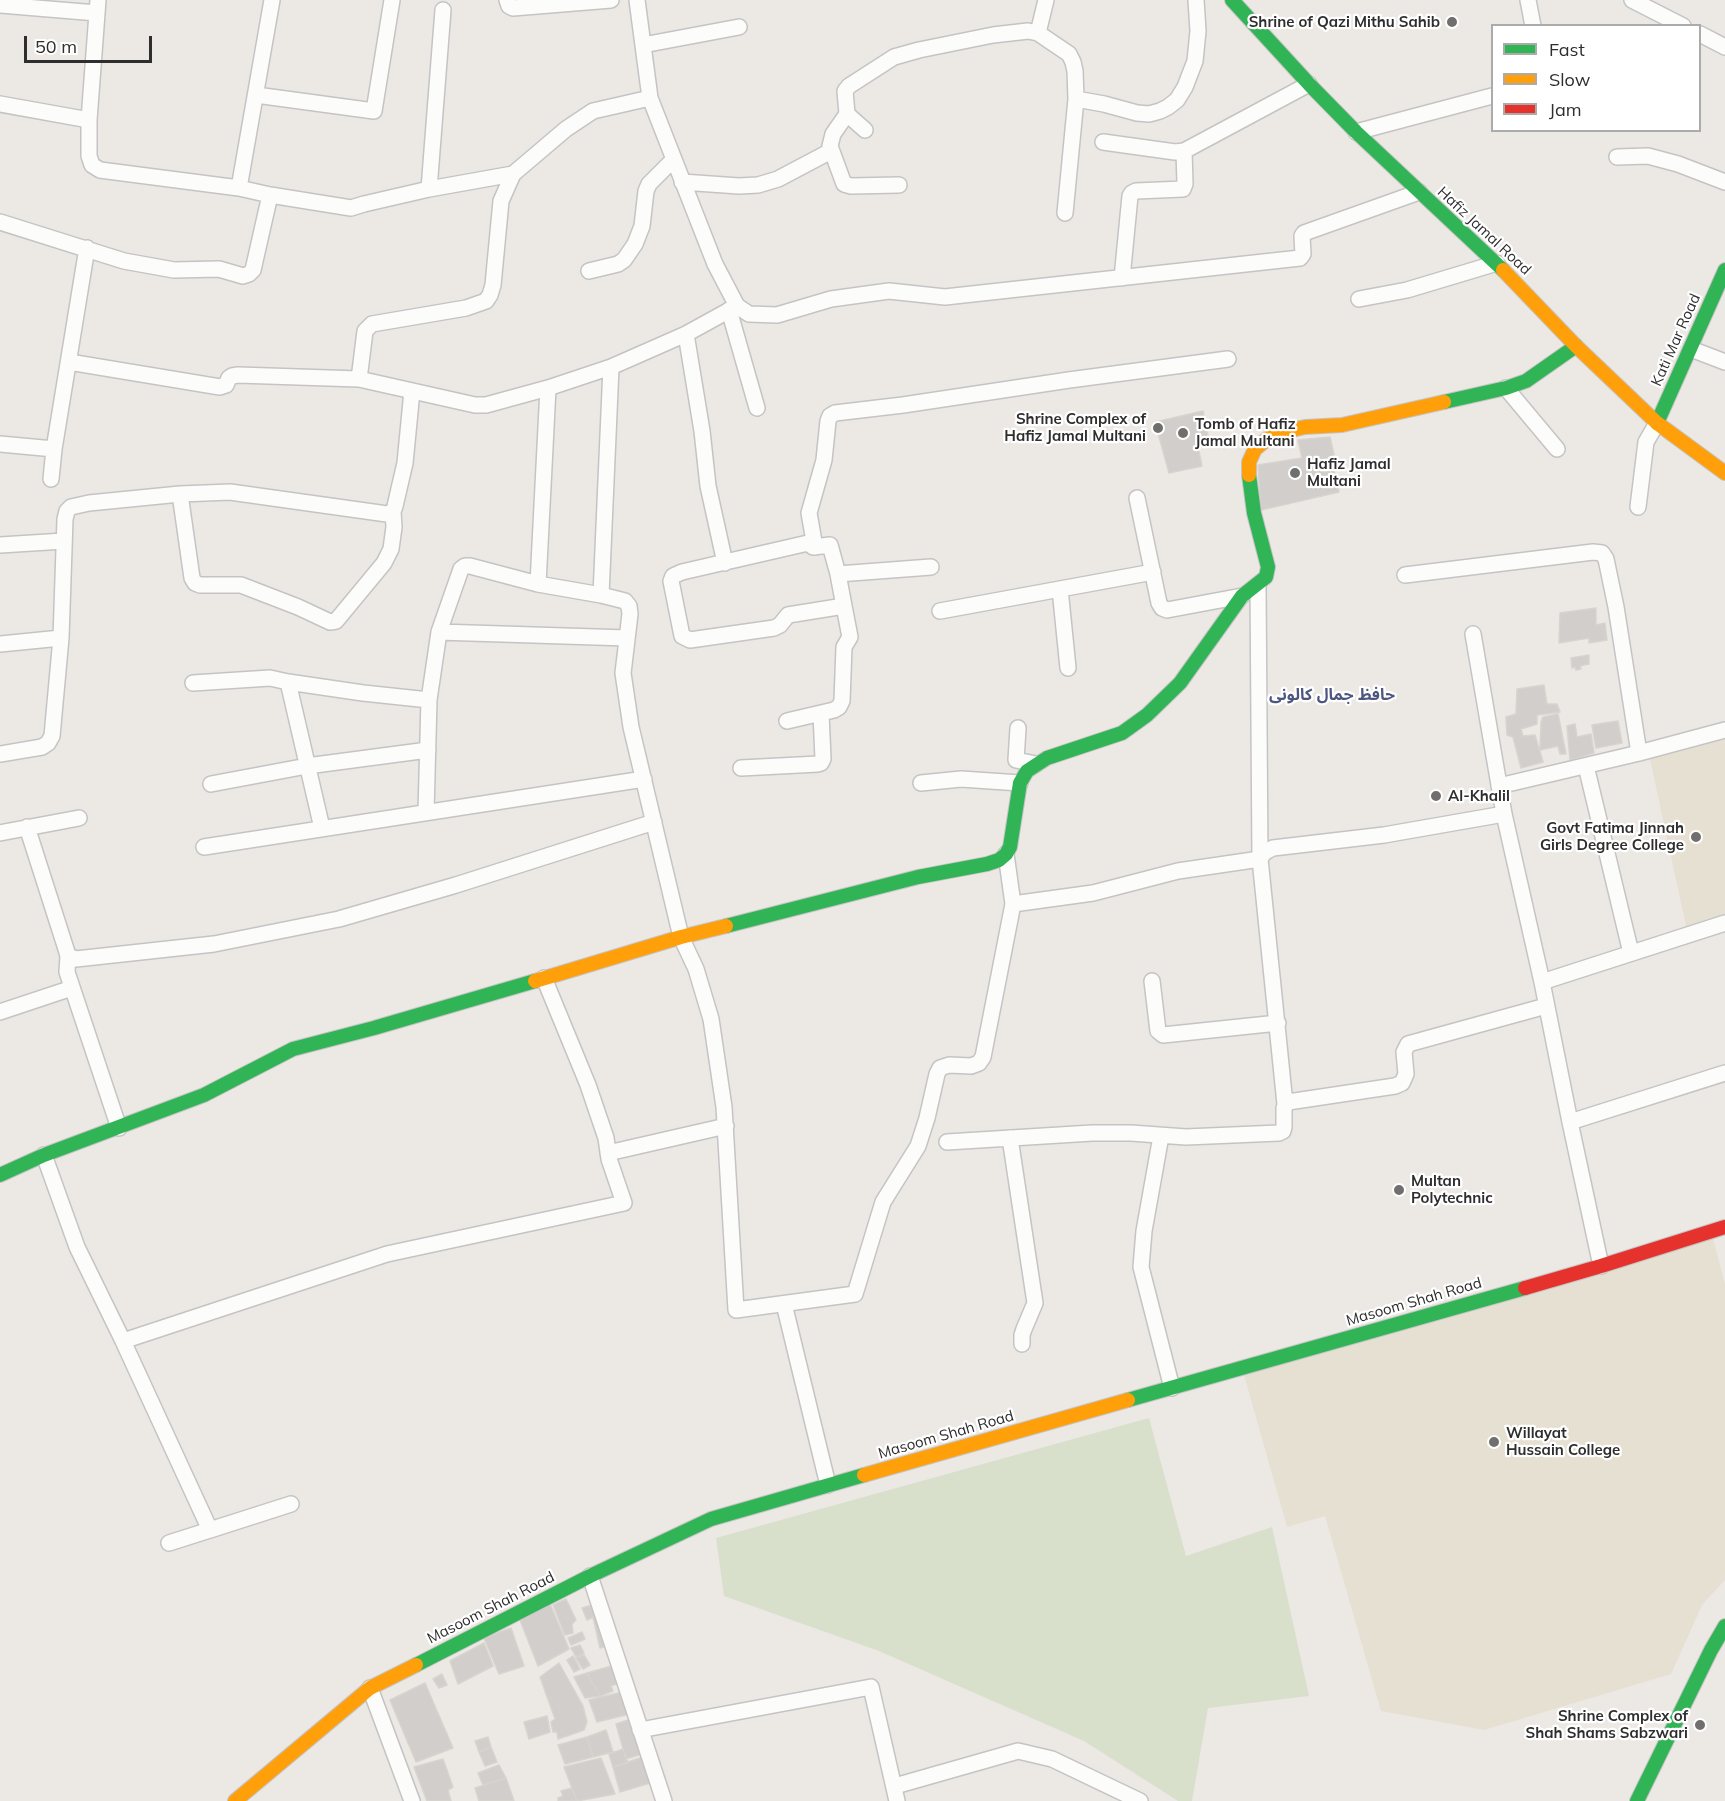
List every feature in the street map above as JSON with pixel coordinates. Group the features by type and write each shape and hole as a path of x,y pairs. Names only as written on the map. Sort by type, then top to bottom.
{"main road":[{"name":"Hafiz Jamal Road","path":"1233,0 1356,132 1497,263 1576,346 1657,423 1724,477"},
{"name":"Kati Mar Road","path":"1657,423 1725,270"},
{"path":"0,1174 44,1155 204,1095 293,1049 374,1028 681,937 918,877 999,860 1010,847 1020,783 1026,771 1047,758 1122,733 1147,715 1180,683 1242,596 1266,577 1268,567 1254,513 1250,483 1249,462 1255,449 1267,439 1287,431 1305,427 1342,425 1506,388 1526,381 1576,346"},
{"name":"Masoom Shah Road","path":"235,1801 370,1688 590,1576 711,1519 1601,1266 1725,1227"},
{"path":"1637,1801 1725,1626"}],"street":[{"path":"238,188 272,0"},
{"path":"256,95 374,111 392,0"},
{"path":"507,0 509,6 513,8 611,0"},
{"path":"637,0 650,98 733,308 757,408"},
{"path":"1038,33 1046,0"},
{"path":"1076,99 1149,114 1160,111 1177,100 1185,87 1195,61 1198,32 1196,0"},
{"path":"1528,0 1533,24"},
{"path":"1632,0 1679,24"},
{"path":"0,5 98,7 89,120 89,156 92,165 100,170 238,188 351,208 429,189 513,174"},
{"path":"429,189 442,10"},
{"path":"643,45 739,27"},
{"path":"899,185 846,185 842,181 830,146 833,134 847,114 845,91 849,86 894,57 993,35 1028,31 1038,33 1060,47 1073,62 1076,99 1065,213"},
{"path":"1701,35 1725,47"},
{"path":"1103,142 1175,152 1184,151 1309,84"},
{"path":"1356,132 1491,96"},
{"path":"359,379 365,331 372,324 466,308 486,301 493,285 501,201 513,174 566,129 593,111 650,98"},
{"path":"0,104 89,120"},
{"path":"847,114 865,130"},
{"path":"682,182 758,185 778,179 831,151"},
{"path":"1122,278 1130,196 1136,191 1182,189 1185,184 1184,151"},
{"path":"1617,157 1648,156 1678,164 1725,182"},
{"path":"589,271 618,264 624,260 635,244 642,226 646,191 649,184 673,160"},
{"path":"69,362 220,387 226,385 229,378 237,375 359,379 475,405 486,405 611,367 686,334 733,308 749,314 777,315 831,299 889,291 945,297 1300,258 1303,254 1302,234 1419,192"},
{"path":"0,222 124,261 174,270 219,269 243,276 253,270 270,195"},
{"path":"51,479 87,248"},
{"path":"1359,299 1407,290 1497,263"},
{"path":"686,334 702,430 708,486 724,563"},
{"path":"1690,349 1725,362"},
{"path":"815,547 808,513 824,460 828,421 835,413 1228,359"},
{"path":"601,595 611,367"},
{"path":"538,584 548,388"},
{"path":"1506,388 1557,449"},
{"path":"180,494 192,578 195,583 241,585 330,622 336,621 384,563 392,549 393,512 405,463 412,391"},
{"path":"1638,507 1646,442 1657,423"},
{"path":"0,444 54,449"},
{"path":"0,754 42,747 48,744 52,736 61,638 65,519 71,507 89,503 180,494 230,492 380,514 393,512"},
{"path":"1137,498 1159,603 1162,608 1167,610 1242,596"},
{"path":"0,545 64,541"},
{"path":"787,721 834,710 842,701 844,647 850,637 838,574 830,545 815,547 807,543 673,576 671,581 682,636 690,640 774,628 780,625 788,615 844,606"},
{"path":"1405,575 1593,552 1602,553 1606,559 1616,607 1640,753"},
{"path":"426,812 429,700 439,632 461,569 470,566 538,584 625,601 629,606 630,614 623,673 630,727 681,937 696,969 711,1019 726,1126 736,1310 855,1294 883,1202 918,1146 940,1068 949,1065 971,1066 979,1063 982,1057 1013,904 1006,854"},
{"path":"838,574 931,567"},
{"path":"940,611 1153,573"},
{"path":"947,1142 1092,1133 1161,1136 1279,1133 1283,1131 1285,1104 1260,859 1258,585"},
{"path":"1060,589 1068,668"},
{"path":"439,632 627,638"},
{"path":"1473,634 1504,814 1542,982 1601,1266"},
{"path":"0,644 61,638"},
{"path":"193,683 270,678 363,693 429,700"},
{"path":"288,682 322,828"},
{"path":"741,768 821,762 823,759 821,713"},
{"path":"1018,728 1016,760 1036,764"},
{"path":"1499,786 1640,753 1725,730"},
{"path":"211,784 307,766 428,750"},
{"path":"1586,766 1631,953"},
{"path":"204,847 644,779"},
{"path":"921,783 961,779 1020,783"},
{"path":"1013,904 1093,893 1178,871 1260,859 1265,852 1273,848 1384,835 1504,814"},
{"path":"0,832 79,818"},
{"path":"68,956 76,959 214,944 339,919 456,885 654,822"},
{"path":"27,827 68,956 66,968 72,988 119,1128"},
{"path":"1542,982 1725,923"},
{"path":"123,1341 387,1254 624,1203 588,1085 544,978"},
{"path":"1152,981 1158,1031 1163,1035 1278,1023"},
{"path":"0,1011 72,988"},
{"path":"1285,1104 1395,1086 1402,1083 1406,1074 1404,1052 1408,1044 1546,1006"},
{"path":"1570,1122 1725,1073"},
{"path":"608,1153 726,1126"},
{"path":"1161,1136 1144,1231 1141,1267 1172,1388"},
{"path":"1010,1138 1035,1303 1022,1335 1022,1344"},
{"path":"44,1155 77,1247 123,1341 210,1530 291,1504 169,1543"},
{"path":"784,1304 828,1485"},
{"path":"590,1576 664,1801"},
{"path":"640,1730 871,1687 896,1794 1018,1751 1052,1759 1140,1801"},
{"path":"370,1688 412,1801"}],"shaded area":[{"name":"Govt Fatima Jinnah Girls Degree College","path":"1725,730 1725,923 1688,935 1648,750"},
{"name":"Willayat Hussain College","path":"1711,1231 1725,1284 1725,1580 1702,1605 1671,1674 1484,1730 1381,1711 1325,1516 1287,1527 1242,1368"}],"green space":[{"path":"1149,1418 1186,1556 1272,1527 1309,1696 1208,1708 1192,1801 1178,1801 1084,1741 879,1651 724,1596 716,1538"}],"building":[{"name":"Tomb of Hafiz Jamal Multani","path":"1203,411 1210,445 1198,447 1202,466 1169,473 1155,422"},
{"name":"Hafiz Jamal Multani","path":"1330,437 1339,492 1261,510 1258,465 1302,458 1298,440"},
{"path":"1596,608 1596,625 1605,623 1607,640 1589,643 1589,638 1559,643 1560,613"},
{"path":"1589,655 1589,664 1580,666 1581,669 1572,668 1571,658"},
{"path":"1544,685 1547,704 1557,704 1560,712 1537,715 1537,724 1521,729 1523,736 1535,735 1543,762 1521,768 1513,737 1507,735 1506,717 1516,714 1517,689"},
{"path":"1558,714 1566,754 1560,754 1558,746 1540,750 1543,717"},
{"path":"1618,721 1622,743 1596,748 1592,725"},
{"path":"1575,724 1577,737 1591,734 1594,753 1570,760 1567,726"},
{"path":"566,1599 576,1620 572,1624 573,1633 565,1635 553,1605"},
{"path":"550,1604 569,1649 538,1666 520,1620"},
{"path":"596,1604 600,1614 587,1620 582,1608"},
{"path":"600,1614 612,1645 600,1648 593,1617"},
{"path":"511,1628 524,1666 499,1674 484,1638"},
{"path":"582,1632 585,1639 571,1645 568,1638"},
{"path":"484,1643 493,1666 458,1684 450,1661"},
{"path":"580,1645 584,1653 576,1657 571,1648"},
{"path":"584,1655 590,1665 583,1669 576,1658"},
{"path":"573,1656 580,1669 574,1672 567,1660"},
{"path":"559,1663 583,1706 587,1722 584,1730 558,1739 557,1732 553,1732 551,1722 555,1719 540,1677"},
{"path":"615,1665 621,1682 611,1686 613,1691 600,1696 587,1673"},
{"path":"587,1673 600,1696 585,1698 574,1677"},
{"path":"442,1674 447,1685 439,1688 433,1679"},
{"path":"425,1683 453,1748 416,1762 390,1700"},
{"path":"627,1691 634,1713 597,1722 589,1700"},
{"path":"547,1716 550,1732 529,1739 524,1722"},
{"path":"634,1718 645,1753 626,1759 616,1724"},
{"path":"606,1730 613,1752 593,1757 587,1737"},
{"path":"488,1737 491,1747 479,1752 475,1741"},
{"path":"587,1737 593,1757 565,1764 558,1745"},
{"path":"491,1747 497,1762 485,1766 479,1752"},
{"path":"623,1749 628,1763 613,1767 609,1754"},
{"path":"646,1756 657,1781 620,1792 613,1767"},
{"path":"601,1758 615,1794 577,1801 564,1767"},
{"path":"443,1759 453,1787 448,1790 451,1801 427,1801 414,1767"},
{"path":"499,1765 506,1778 483,1785 478,1773"},
{"path":"506,1778 514,1801 479,1801 475,1788"},
{"path":"572,1788 577,1801 558,1801 558,1798 563,1796 561,1791"}],"traffic: fast":[{"path":"1232,0 1356,132 1503,270"},
{"path":"1657,423 1725,270"},
{"path":"1444,402 1506,388 1526,381 1576,346"},
{"path":"726,926 918,877 987,864 999,860 1006,854 1010,847 1020,783 1027,771 1047,758 1122,733 1147,715 1180,683 1242,596 1266,577 1268,567 1254,513 1249,475"},
{"path":"0,1175 44,1155 204,1095 293,1049 535,981"},
{"path":"1128,1400 1525,1288"},
{"path":"416,1665 590,1576 711,1519 864,1475"},
{"path":"1637,1801 1725,1626"}],"traffic: slow":[{"path":"1503,270 1576,346 1657,423 1725,473"},
{"path":"1249,475 1249,462 1255,449 1267,439 1287,431 1305,427 1342,425 1444,402"},
{"path":"535,981 681,937 726,926"},
{"path":"864,1475 1128,1400"},
{"path":"235,1801 370,1688 416,1665"}],"traffic: jam":[{"path":"1525,1288 1725,1227"}],"place":[{"name":"Shrine of Qazi Mithu Sahib","path":"1452,22"},
{"name":"Shrine Complex of Hafiz Jamal Multani","path":"1158,428"},
{"name":"Tomb of Hafiz Jamal Multani","path":"1183,433"},
{"name":"Hafiz Jamal Multani","path":"1295,473"},
{"name":"Al-Khalil","path":"1436,796"},
{"name":"Govt Fatima Jinnah Girls Degree College","path":"1696,837"},
{"name":"Multan Polytechnic","path":"1399,1190"},
{"name":"Willayat Hussain College","path":"1494,1442"},
{"name":"Shrine Complex of Shah Shams Sabzwari","path":"1700,1725"}],"district":[{"name":"حافظ جمال کالونی","path":"1332,695"}]}
